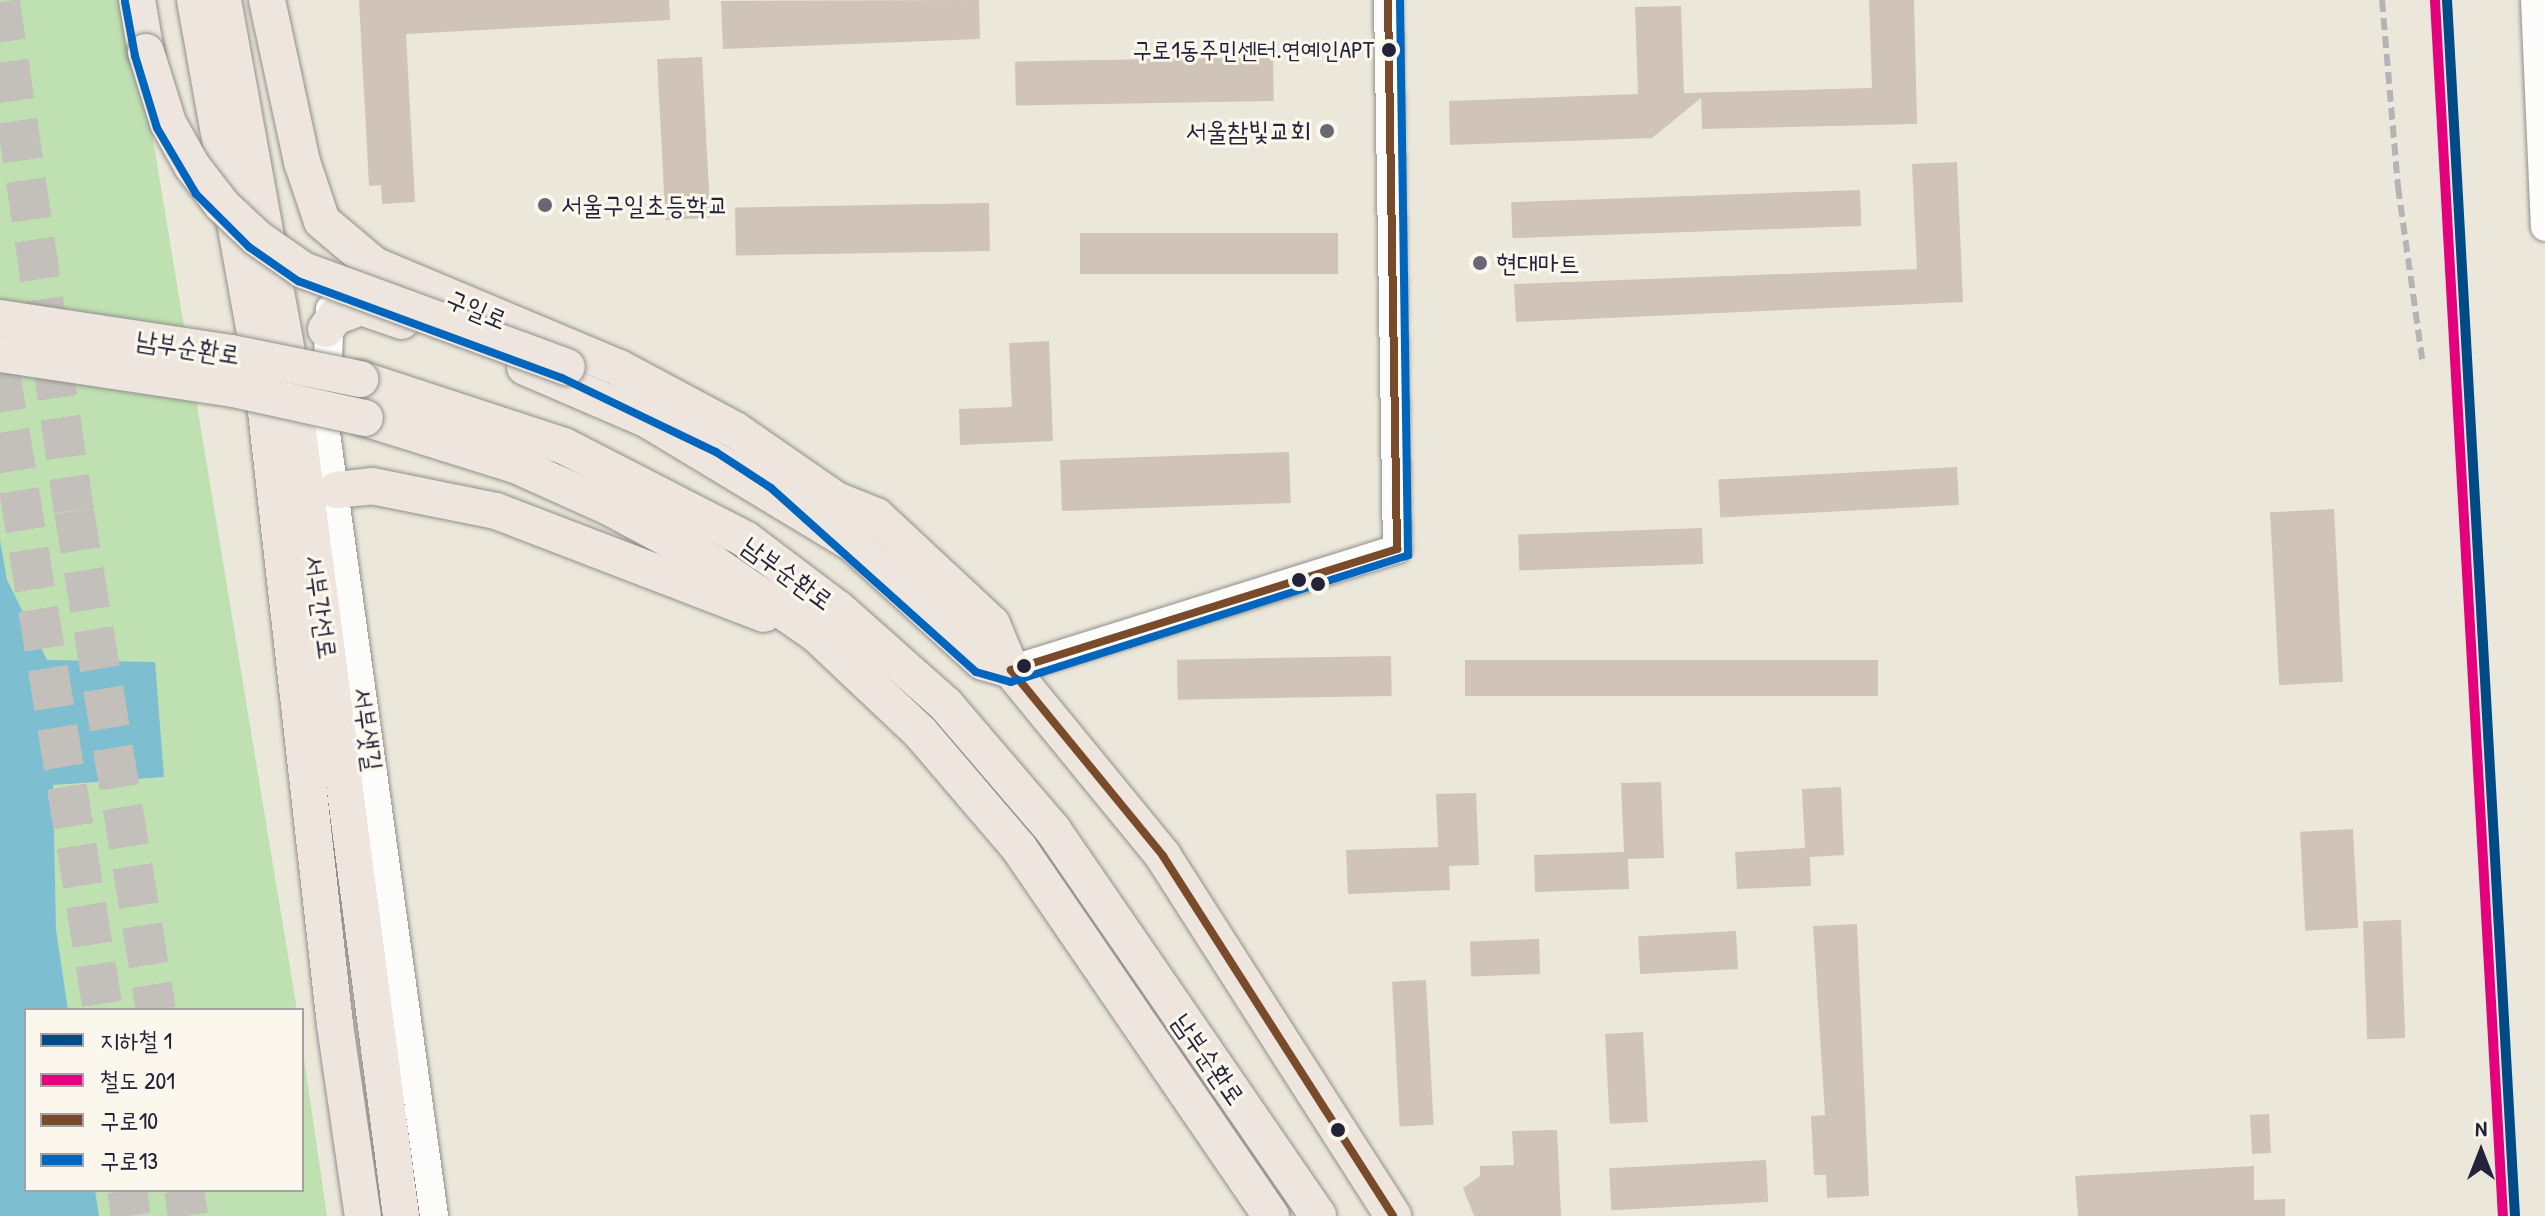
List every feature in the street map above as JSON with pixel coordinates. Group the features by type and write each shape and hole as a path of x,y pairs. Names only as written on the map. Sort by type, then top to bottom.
{"main road":[{"path":"137,0 146,52 168,123 192,166 257,238 303,270 567,367 722,442 778,478 857,546"},
{"name":"서부간선로","path":"195,0 261,367 335,1025 363,1216"},
{"name":"서부간선로","path":"223,0 289,364 401,1216"},
{"path":"267,0 302,162 322,221 338,287"},
{"name":"구일로","path":"322,221 374,265 683,399 791,466 836,500 876,516 992,624 1011,670 1163,856 1393,1216"},
{"path":"326,329 335,317 361,307 557,379 689,442 857,546"},
{"name":"남부순환로","path":"0,318 231,353 360,379 564,446 745,539 838,609 946,705 1053,830 1318,1216"},
{"name":"남부순환로","path":"0,354 233,389 365,418 518,466 609,507 713,563 816,634 920,732 1019,848 1271,1216"},
{"path":"336,490 372,486 496,511 816,634"},
{"name":"구일로","path":"836,500 857,546 983,662 1011,670"}],"street":[{"path":"1011,670 1397,549 1388,0"},
{"path":"2535,0 2545,227"},
{"path":"338,287 354,271 374,265"},
{"name":"서부샛길","path":"338,287 326,329 325,426 434,1216"}],"green space":[{"path":"0,0 130,0 297,1008 24,1008 24,1192 304,1192 304,1059 327,1216 0,1216"}],"water":[{"path":"0,540 7,580 47,660 155,662 164,777 53,785 56,930 68,1008 24,1008 24,1192 95,1192 99,1216 0,1216"}],"building":[{"path":"359,0 669,0 670,20 406,34 415,202 382,204 381,185 369,186"},
{"path":"979,0 980,39 723,49 721,1"},
{"path":"1869,0 1914,0 1917,124 1702,129 1701,98 1652,138 1450,145 1449,101 1638,94 1635,7 1681,6 1684,93 1872,88"},
{"path":"702,57 710,218 665,220 657,59"},
{"path":"1273,57 1274,101 1016,105 1015,62"},
{"path":"1957,162 1963,302 1516,322 1514,284 1917,269 1912,164"},
{"path":"1860,190 1861,226 1512,238 1511,202"},
{"path":"989,203 990,251 736,255 735,207"},
{"path":"1080,233 1338,233 1338,274 1080,274"},
{"path":"1049,341 1053,441 960,445 959,409 1012,407 1009,343"},
{"path":"1289,452 1291,503 1062,511 1060,460"},
{"path":"1957,467 1959,505 1720,517 1718,480"},
{"path":"2334,509 2343,682 2279,685 2270,512"},
{"path":"1702,528 1703,564 1519,570 1518,534"},
{"path":"1391,656 1392,696 1178,700 1177,660"},
{"path":"1465,660 1878,660 1878,696 1465,696"},
{"path":"1661,782 1664,858 1628,859 1629,889 1535,892 1534,855 1624,852 1621,783"},
{"path":"1841,787 1844,855 1810,857 1811,886 1737,889 1735,852 1805,848 1802,789"},
{"path":"1476,793 1479,865 1449,866 1450,890 1348,894 1346,850 1438,847 1436,794"},
{"path":"2353,829 2358,928 2305,931 2300,832"},
{"path":"2401,920 2405,1038 2367,1039 2363,921"},
{"path":"1857,924 1869,1196 1827,1198 1826,1175 1814,1175 1811,1116 1825,1115 1813,926"},
{"path":"1736,931 1738,969 1640,974 1638,936"},
{"path":"1539,939 1540,974 1471,976 1470,941"},
{"path":"1426,980 1434,1125 1400,1127 1392,982"},
{"path":"1643,1032 1648,1122 1610,1124 1605,1034"},
{"path":"2269,1114 2271,1153 2252,1154 2250,1115"},
{"path":"1557,1130 1561,1216 1474,1216 1463,1188 1480,1176 1480,1166 1514,1165 1512,1131"},
{"path":"1766,1160 1768,1202 1611,1210 1609,1168"},
{"path":"2254,1166 2254,1200 2285,1199 2285,1216 2078,1216 2075,1176"}],"tunnel":[{"path":"0,2 74,511 156,1008"},
{"path":"0,372 103,1008"},
{"path":"127,1192 131,1216"},
{"path":"184,1192 188,1216"}],"railway":[{"path":"2382,0 2398,187 2423,365"}],"metro line":[{"name":"1","path":"2447,0 2515,1216"}],"rail line":[{"name":"201","path":"2435,1 2503,1216"}],"transit line":[{"name":"구로10","path":"1011,670 1397,549 1388,0"},
{"name":"구로13","path":"125,2 135,56 157,128 196,194 249,247 298,281 562,378 716,452 771,488 976,672 1011,682 1408,555 1400,0"},
{"name":"구로10","path":"1011,670 1163,856 1393,1216"}],"place":[{"name":"구로1동주민센터.연예인APT","path":"1389,50"},
{"name":"서울참빛교회","path":"1327,131"},
{"name":"서울구일초등학교","path":"545,205"},
{"name":"현대마트","path":"1480,263"}]}
